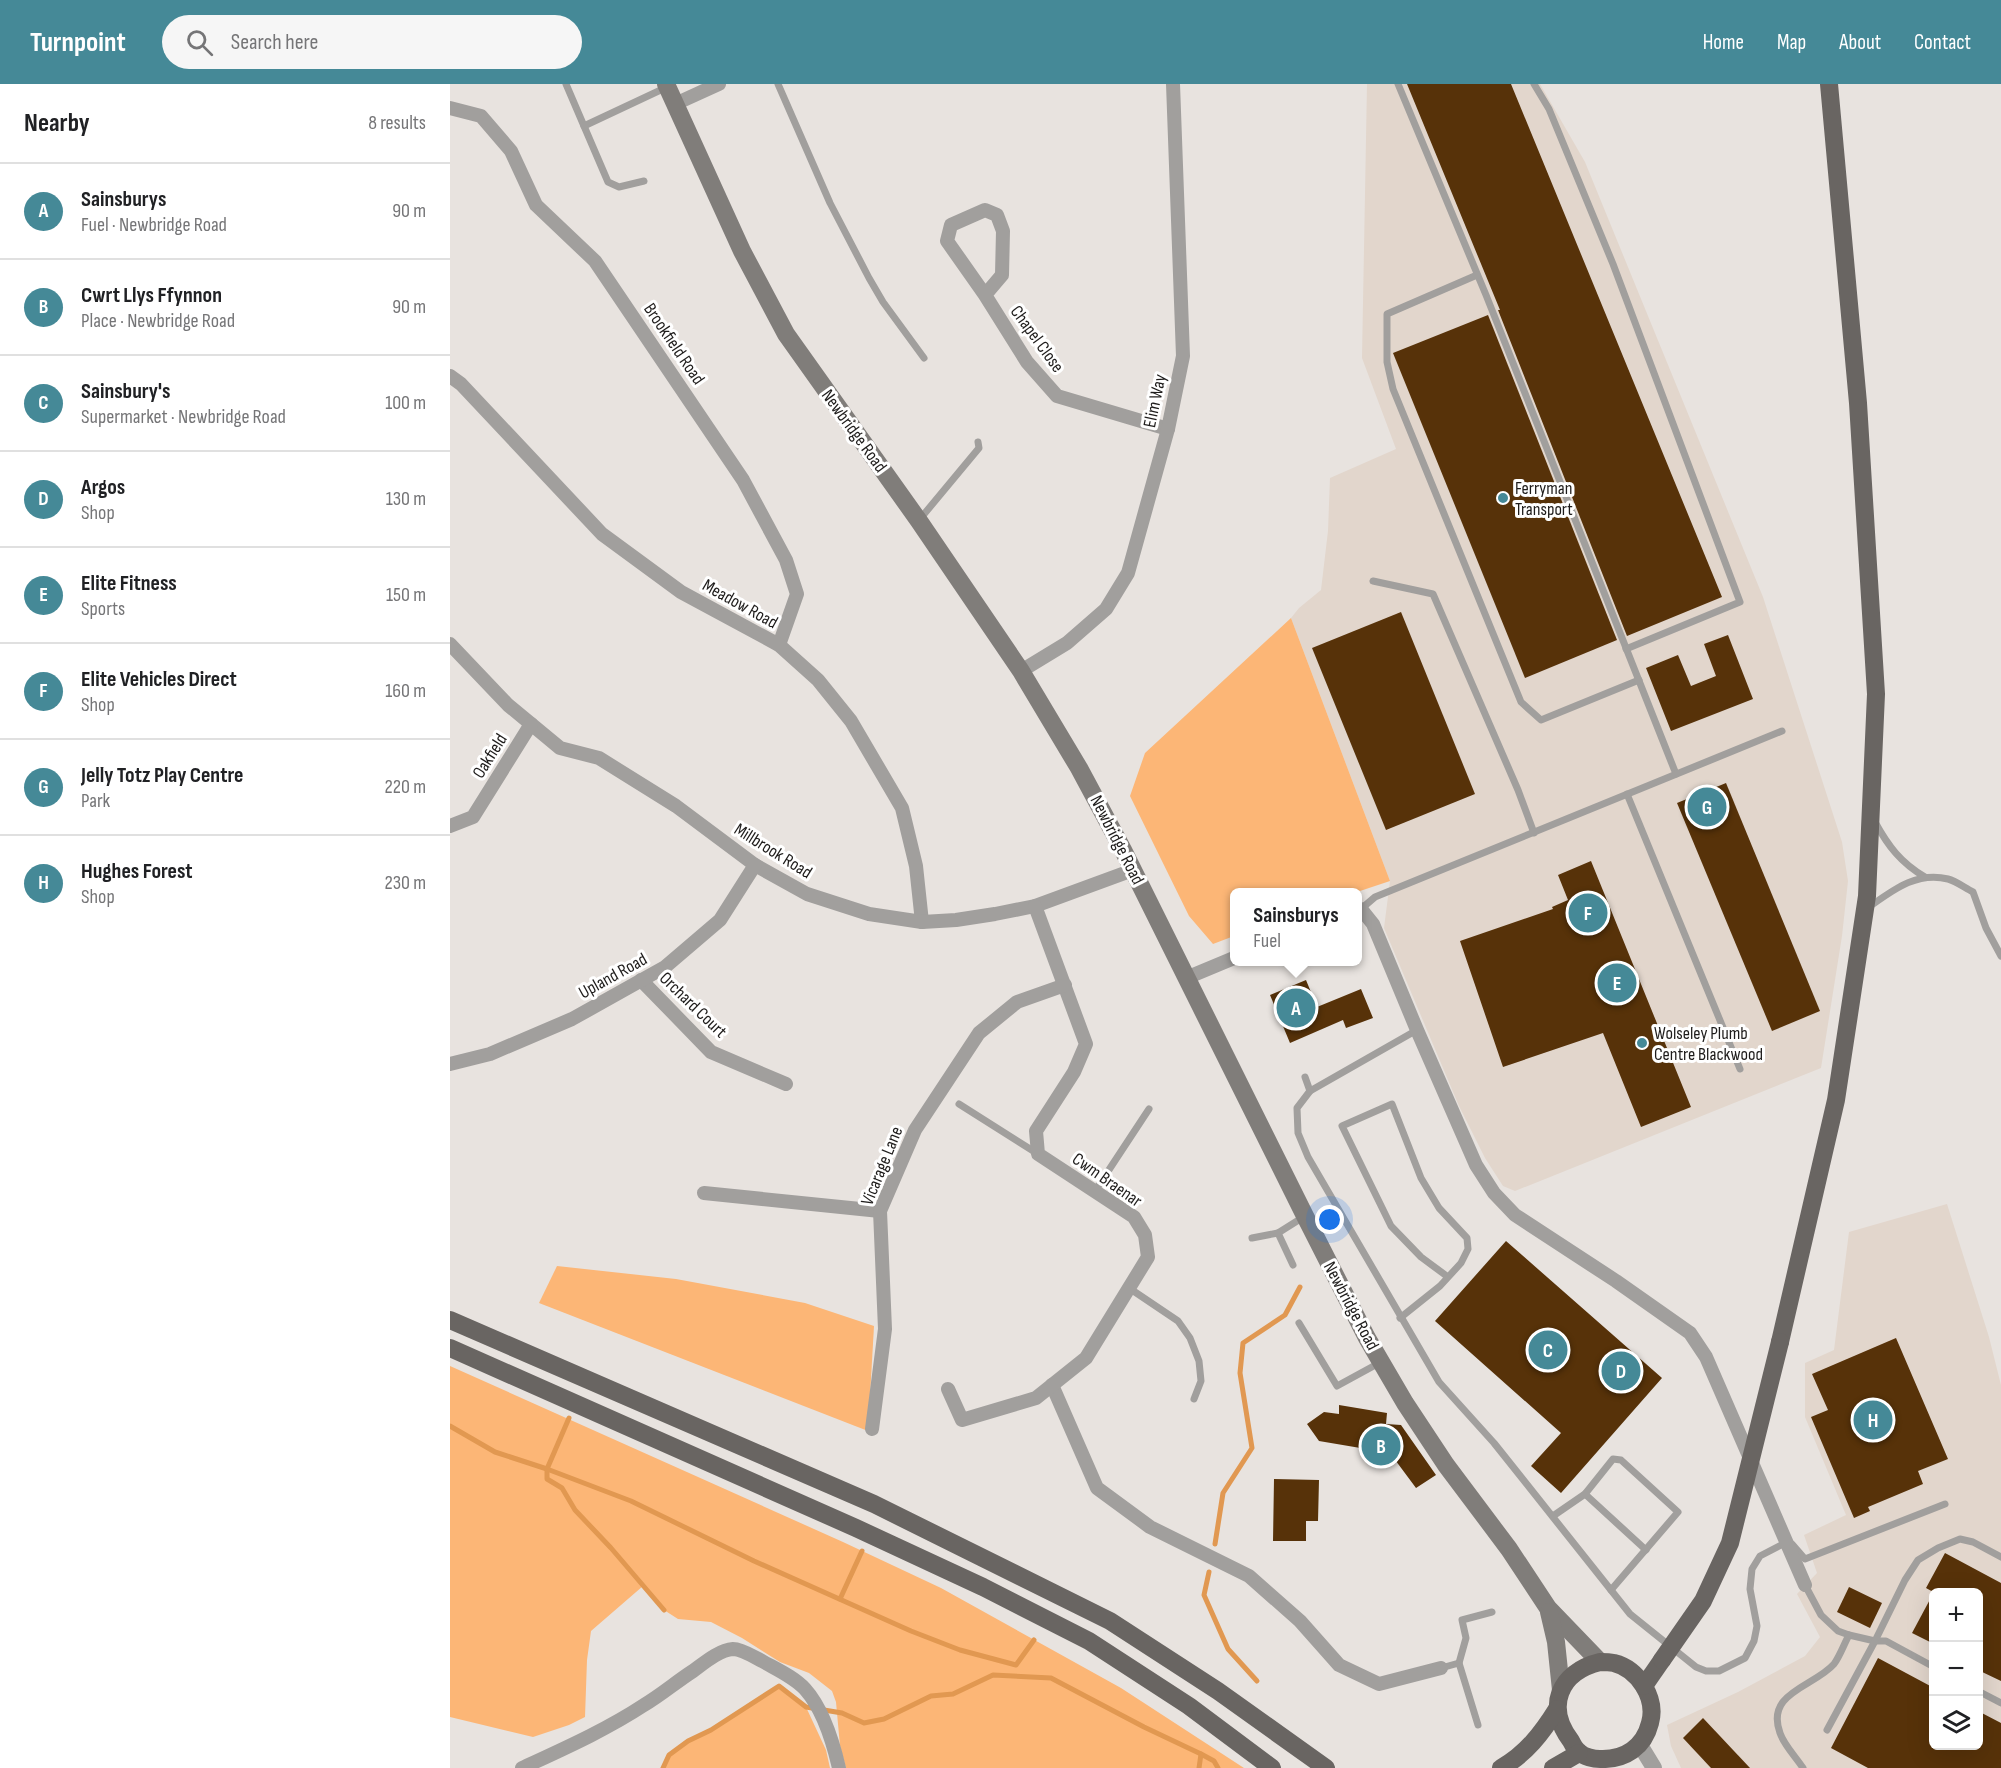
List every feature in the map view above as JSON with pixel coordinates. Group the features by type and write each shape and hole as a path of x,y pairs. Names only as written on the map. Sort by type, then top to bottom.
{"main road":[{"path":"1644,1686 1703,1601 1730,1543 1780,1342 1836,1100 1865,910 1875,682 1858,403 1829,84"},
{"name":"Newbridge Road","path":"667,85 742,251 786,334 919,521 1021,671 1084,776 1305,1216 1381,1362 1405,1403 1446,1465 1509,1549 1548,1608 1600,1662"},
{"path":"450,1320 874,1504 1110,1621 1218,1691 1326,1768"},
{"path":"450,1348 856,1528 993,1592 1089,1641 1189,1706 1272,1768"},
{"name":"Newbridge Road","path":"1548,1608 1556,1642 1561,1690"},
{"path":"1600,1662 1614,1663 1636,1675 1651,1701 1652,1718 1648,1733 1640,1745 1627,1755 1611,1760 1595,1759 1579,1753 1565,1734 1557,1709 1561,1690 1568,1679 1588,1665 1600,1662"},
{"path":"1501,1768 1512,1762 1529,1747 1557,1709"},
{"path":"1553,1768 1579,1753"}],"street":[{"path":"675,104 719,84"},
{"name":"Elim Way","path":"1021,671 1067,643 1106,609 1128,573 1168,429 1183,356 1173,84"},
{"name":"Brookfield Road","path":"450,108 482,116 511,151 536,205 595,261 743,480 786,560 797,594 779,645"},
{"name":"Chapel Close","path":"985,296 1002,275 1002,231 997,215 985,210 951,225 947,241 1027,362 1057,396 1168,429"},
{"name":"Meadow Road","path":"450,376 461,384 527,457 602,534 681,592 779,645 818,680 852,721 902,808 916,866 922,921"},
{"name":"Millbrook Road","path":"450,644 508,705 560,748 599,758 666,800 754,865 807,894 869,914 922,921 956,920 1035,906 1133,870"},
{"name":"Oakfield","path":"450,825 473,817 531,724"},
{"name":"Upland Road","path":"450,1064 490,1054 572,1019 664,967 720,920 754,865"},
{"path":"1035,906 1086,1044 1074,1072 1036,1131 1038,1154"},
{"path":"1362,912 1373,924 1476,1165 1494,1193 1515,1215 1690,1333 1706,1357 1805,1585"},
{"path":"1186,978 1230,960"},
{"name":"Orchard Court","path":"641,980 711,1052 786,1084"},
{"name":"Vicarage Lane","path":"872,1429 885,1329 880,1211 915,1130 979,1033 1017,1002 1065,985"},
{"name":"Cwm Braenar","path":"948,1389 962,1420 1036,1398 1086,1358 1148,1257 1145,1235 1134,1217 1038,1154"},
{"path":"705,1192 880,1211"},
{"path":"1052,1385 1097,1488 1150,1527 1249,1576 1300,1621 1339,1665 1379,1684 1441,1668"},
{"path":"522,1768 583,1740 645,1705 706,1662 721,1653 734,1649 773,1667 804,1688 827,1730 839,1768"},
{"path":"1640,1745 1654,1768"}],"lane":[{"path":"566,84 608,182 619,187 644,181"},
{"path":"778,84 830,203 869,278 883,302 924,358"},
{"path":"1398,84 1477,274 1676,774"},
{"path":"1534,84 1549,109 1613,264 1740,602 1626,650"},
{"path":"584,126 667,85"},
{"path":"1477,274 1387,314 1387,362 1397,399 1521,702 1541,720 1639,680"},
{"path":"919,521 979,448 978,442"},
{"path":"1372,581 1433,594 1518,790 1534,833"},
{"path":"1362,907 1375,897 1782,731"},
{"path":"1627,794 1740,1069"},
{"path":"1870,813 1886,843 1896,855 1925,877"},
{"path":"1865,910 1894,889 1925,877 1949,879 1973,892 1986,928 2001,956"},
{"path":"1417,1030 1310,1091 1297,1108 1298,1133 1308,1157 1439,1382 1494,1443 1630,1614 1696,1668 1719,1671 1745,1658 1755,1641 1757,1626 1750,1589 1752,1569 1760,1556 1785,1543 1792,1544 1805,1559 1945,1504"},
{"path":"1305,1077 1310,1091"},
{"path":"960,1104 1038,1154"},
{"path":"1400,1318 1440,1286 1461,1263 1468,1249 1467,1238 1438,1208 1421,1178 1392,1104 1342,1126 1391,1226 1421,1257 1448,1277"},
{"path":"1095,1191 1149,1109"},
{"path":"1252,1238 1278,1233 1305,1216"},
{"path":"1278,1233 1293,1265"},
{"path":"1129,1288 1178,1321 1190,1338 1199,1361 1201,1381 1194,1399"},
{"path":"1299,1323 1337,1386 1381,1362"},
{"path":"1552,1516 1585,1494 1613,1459 1621,1460 1678,1512 1611,1590"},
{"path":"1585,1494 1646,1550"},
{"path":"1827,1730 1905,1580 1918,1560 1960,1539 1973,1542 2001,1557"},
{"path":"1805,1585 1821,1615 1838,1631 1875,1641 1886,1641 1929,1664"},
{"path":"1478,1725 1459,1663 1466,1638 1462,1620 1492,1612"},
{"path":"1803,1768 1781,1736 1776,1721 1789,1694 1823,1674 1835,1663 1849,1635"},
{"path":"1441,1668 1459,1663"},
{"path":"1983,1694 2001,1704"}],"shaded area":[{"path":"1367,84 1540,84 1585,162 1763,597 1842,842 1848,881 1842,936 1821,1068 1515,1191 1503,1186 1485,1158 1459,1106 1384,928 1390,881 1291,618 1299,608 1321,590 1328,531 1330,478 1396,449 1362,358"},
{"path":"1291,618 1390,881 1362,890 1362,888 1230,888 1230,938 1213,944 1189,916 1130,796 1145,753"},
{"path":"1947,1204 1989,1337 2001,1385 2001,1768 1681,1768 1671,1746 1667,1725 1738,1692 1805,1656 1820,1637 1797,1594 1817,1573 1804,1535 1846,1515 1805,1417 1805,1363 1834,1350 1849,1232"},
{"path":"557,1266 676,1279 805,1303 874,1326 868,1431 539,1303"},
{"path":"450,1366 941,1588 1121,1688 1244,1768 846,1768 840,1746 836,1702 832,1691 809,1673 780,1662 711,1622 678,1619 664,1610 643,1586 591,1631 587,1660 585,1717 533,1737 450,1717"},
{"path":"779,1686 806,1707 826,1750 830,1768 663,1768 669,1755 688,1741 711,1730"}],"building":[{"path":"1407,84 1511,84 1722,597 1627,636 1498,310 1500,310"},
{"path":"1488,315 1617,640 1525,678 1393,353"},
{"path":"1401,612 1475,794 1386,830 1312,648"},
{"path":"1728,635 1753,699 1671,731 1646,668 1678,655 1691,686 1716,676 1704,644"},
{"path":"1726,783 1820,1011 1772,1031 1677,803"},
{"path":"1591,861 1691,1107 1641,1127 1603,1033 1503,1067 1460,941 1553,909 1552,907 1568,900 1558,875"},
{"path":"1306,980 1317,1007 1361,989 1373,1018 1346,1028 1343,1020 1290,1043 1270,995"},
{"path":"1506,1241 1662,1378 1561,1493 1531,1466 1561,1433 1435,1321"},
{"path":"1896,1338 1948,1459 1918,1471 1923,1484 1868,1507 1870,1511 1854,1518 1811,1417 1828,1410 1812,1374"},
{"path":"1339,1405 1387,1413 1386,1424 1401,1425 1436,1475 1416,1488 1390,1453 1319,1441 1307,1424 1324,1412 1339,1414"},
{"path":"1274,1479 1319,1480 1318,1521 1306,1521 1306,1541 1273,1541"},
{"path":"1945,1553 2001,1583 2001,1681 1983,1672 1983,1588 1926,1588"},
{"path":"1849,1587 1882,1603 1870,1628 1837,1612"},
{"path":"1929,1601 1929,1642 1912,1633"},
{"path":"1878,1658 1929,1685 1929,1750 1983,1750 1983,1714 2001,1723 2001,1768 1868,1768 1831,1748"},
{"path":"1703,1718 1750,1768 1711,1768 1683,1738"}],"waterway":[{"path":"1215,1544 1223,1493 1252,1448 1240,1373 1243,1343 1285,1315 1300,1287"},
{"path":"569,1418 547,1469 547,1479 562,1488 575,1510 664,1610"},
{"path":"450,1426 495,1452 631,1501 754,1561 911,1631 960,1650 1016,1665 1034,1640"},
{"path":"840,1599 862,1551"},
{"path":"1209,1572 1204,1595 1228,1649 1257,1681"},
{"path":"663,1768 669,1755 688,1741 711,1730 779,1686 806,1707 842,1713 864,1723 884,1719 931,1696 953,1694 993,1675 1051,1678 1214,1761 1218,1768"},
{"path":"1199,1768 1201,1754"}],"place":[{"name":"Ferryman Transport","path":"1503,498"},
{"name":"Jelly Totz Play Centre","path":"1707,807"},
{"name":"Elite Vehicles Direct","path":"1588,913"},
{"name":"Elite Fitness","path":"1617,983"},
{"name":"Sainsburys","path":"1296,1008"},
{"name":"Wolseley Plumb Centre Blackwood","path":"1642,1043"},
{"name":"Sainsbury's","path":"1548,1350"},
{"name":"Argos","path":"1621,1371"},
{"name":"Hughes Forest","path":"1873,1420"},
{"name":"Cwrt Llys Ffynnon","path":"1381,1446"}]}
